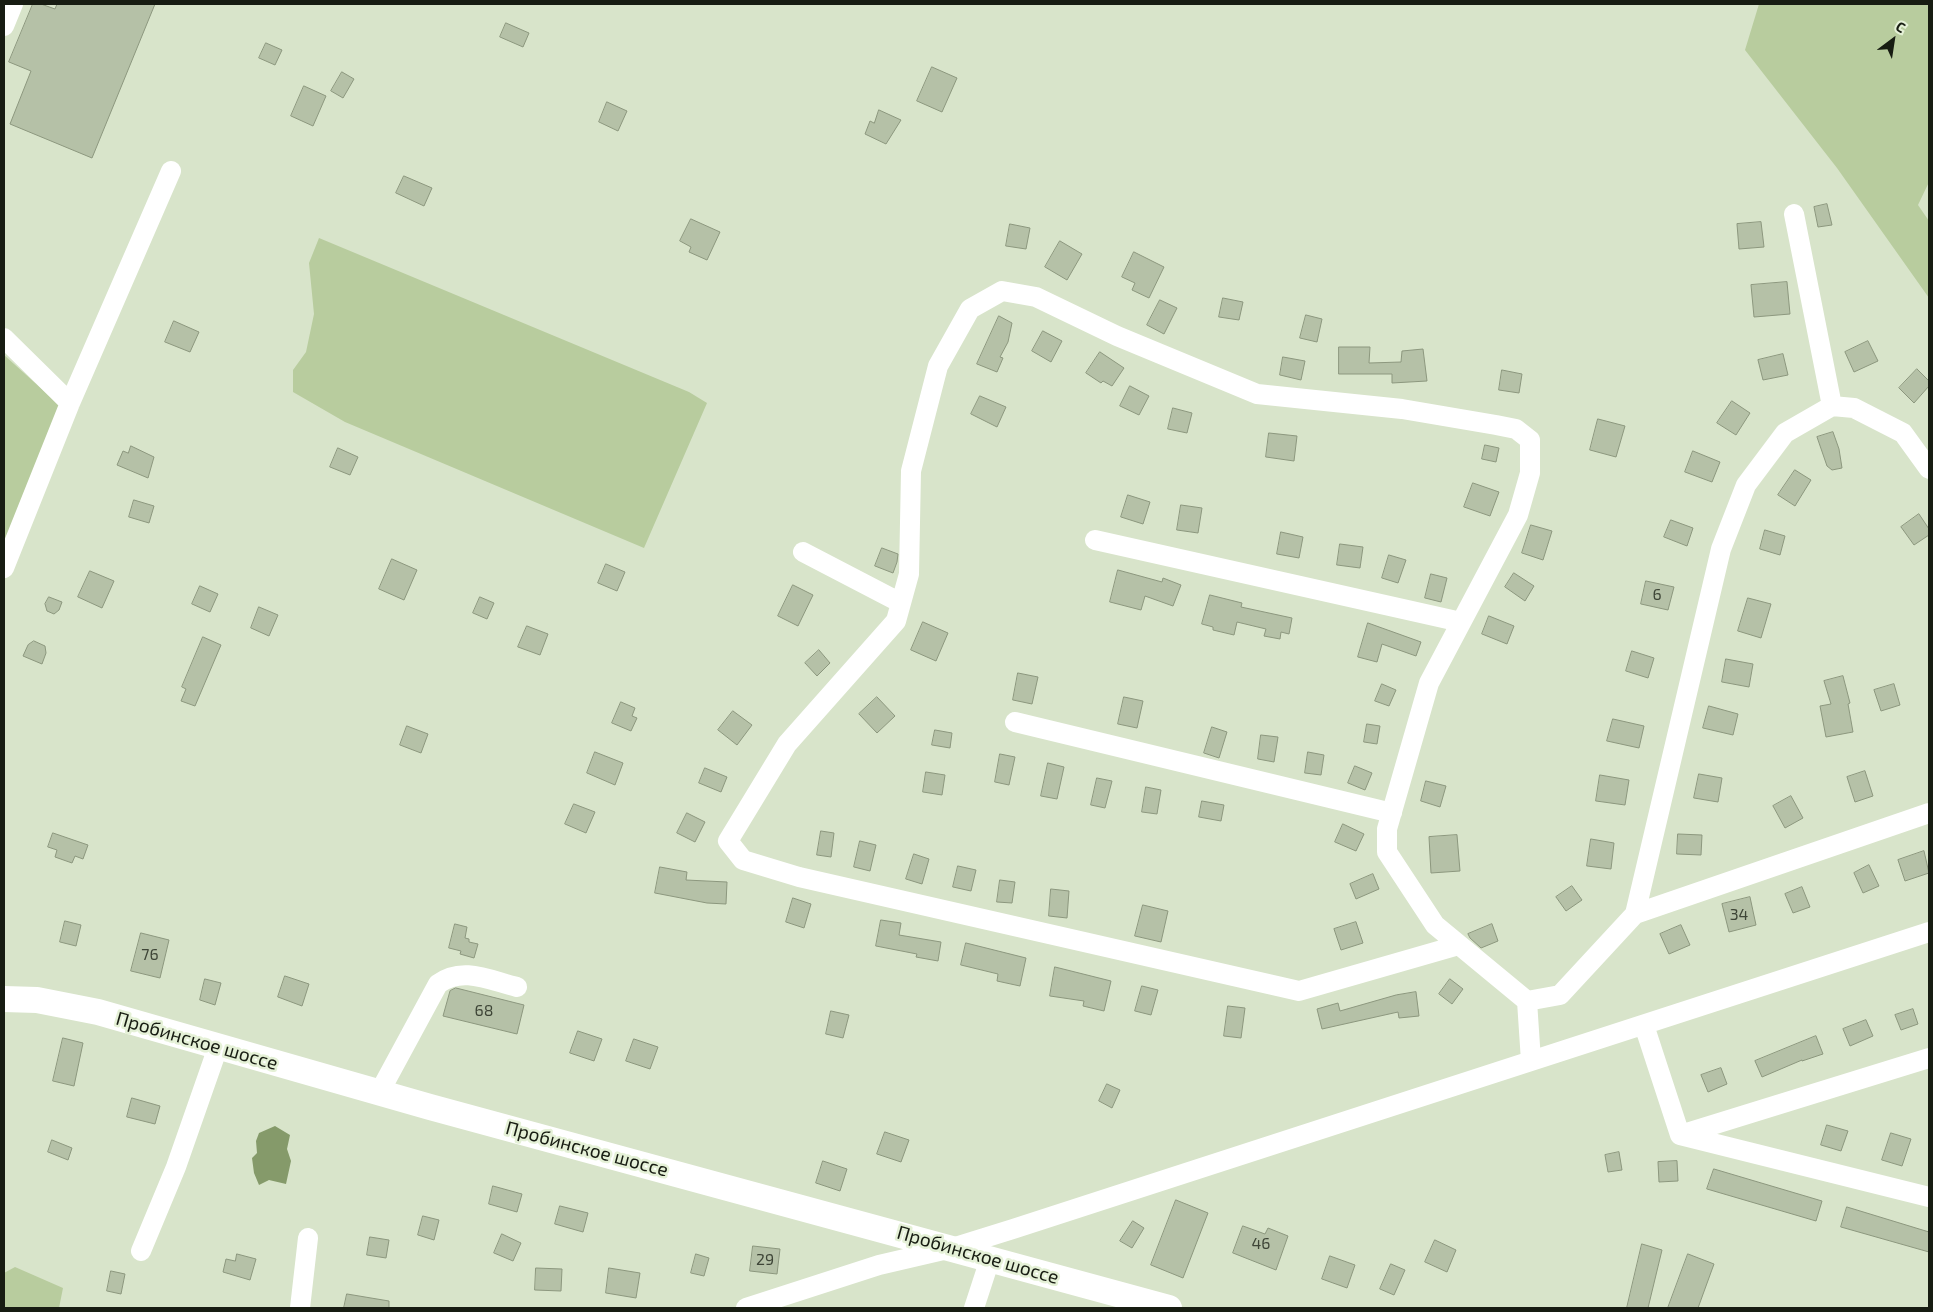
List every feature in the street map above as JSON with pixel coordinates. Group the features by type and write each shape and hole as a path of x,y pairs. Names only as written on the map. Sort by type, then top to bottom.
{"main road":[{"name":"Пробинское шоссе","path":"4,999 37,1000 98,1012 379,1093 1169,1308"}],"street":[{"path":"4,26 13,4"},
{"path":"4,568 70,403 171,171"},
{"path":"1794,214 1832,406"},
{"path":"1459,945 1299,991 799,877 743,860 728,841 782,752 896,621 909,574 911,471 938,366 970,309 1002,291 1036,297 1117,336 1257,394 1402,409 1516,429 1530,440 1530,473 1518,514 1429,683 1387,829 1387,852 1434,926 1459,945 1527,1001 1531,1061"},
{"path":"4,338 70,403"},
{"path":"1635,914 1721,549 1746,485 1784,433 1832,406 1854,408 1904,433 1929,469"},
{"path":"1095,540 1461,622"},
{"path":"803,552 901,603"},
{"path":"1015,722 1392,813"},
{"path":"1527,1001 1560,995 1635,914 1929,813"},
{"path":"746,1308 879,1265 952,1248 1929,932"},
{"path":"379,1093 438,984 449,976 462,973 517,987"},
{"path":"1644,1025 1680,1135"},
{"path":"141,1251 176,1168 218,1047"},
{"path":"1680,1135 1929,1058"},
{"path":"1680,1135 1929,1197"},
{"path":"300,1308 308,1238"},
{"path":"974,1308 990,1259"}],"shaded area":[{"path":"1759,4 1929,4 1929,182 1918,205 1929,221 1929,298 1837,168 1745,50"},
{"path":"319,238 689,392 707,403 644,548 345,422 293,392 293,370 306,352 314,314 309,263"},
{"path":"4,355 63,408 4,552"},
{"path":"275,1126 290,1135 287,1149 291,1161 286,1184 269,1180 259,1185 254,1173 252,1158 257,1153 256,1141 259,1133"},
{"path":"15,1267 63,1288 59,1308 4,1308 4,1273"}],"building":[{"path":"33,4 41,4 55,9 57,4 155,4 92,158 10,124 31,71 9,62"},
{"path":"506,23 529,33 523,47 500,37"},
{"path":"266,43 282,50 275,65 259,58"},
{"path":"932,67 957,78 942,112 917,101"},
{"path":"342,72 354,79 343,98 331,91"},
{"path":"304,86 326,96 313,126 291,116"},
{"path":"607,102 627,111 618,131 599,122"},
{"path":"879,110 901,120 886,144 865,134 870,121 874,123"},
{"path":"404,176 432,188 424,206 396,193"},
{"path":"1827,204 1832,225 1818,227 1814,207"},
{"path":"691,219 720,232 707,260 689,252 691,247 680,241"},
{"path":"1761,222 1764,247 1739,249 1737,224"},
{"path":"1010,224 1030,228 1026,249 1006,246"},
{"path":"1060,241 1082,254 1067,280 1045,267"},
{"path":"1134,252 1164,267 1149,298 1132,290 1135,283 1122,277"},
{"path":"1787,282 1790,314 1754,317 1751,285"},
{"path":"1223,298 1243,302 1239,320 1219,317"},
{"path":"1160,300 1177,308 1164,334 1147,325"},
{"path":"1306,315 1322,319 1317,342 1300,338"},
{"path":"999,316 1012,323 1008,342 1000,357 1003,358 997,372 977,364"},
{"path":"174,321 199,332 190,352 165,342"},
{"path":"1043,331 1062,341 1051,362 1032,351"},
{"path":"1868,341 1878,361 1854,372 1845,352"},
{"path":"1339,347 1370,347 1369,363 1401,362 1402,351 1423,349 1427,381 1392,383 1392,374 1339,374"},
{"path":"1100,352 1124,368 1112,386 1103,381 1101,383 1086,373"},
{"path":"1783,354 1788,375 1763,380 1758,360"},
{"path":"1283,357 1305,361 1301,380 1280,375"},
{"path":"1917,369 1929,381 1929,386 1914,403 1899,388"},
{"path":"1502,370 1522,374 1519,393 1499,390"},
{"path":"1130,386 1149,396 1139,415 1120,406"},
{"path":"980,396 1006,407 997,427 971,414"},
{"path":"1732,401 1750,413 1736,435 1717,423"},
{"path":"1173,408 1192,413 1187,433 1168,429"},
{"path":"1598,419 1625,426 1616,457 1590,450"},
{"path":"1833,432 1839,449 1842,468 1832,470 1827,466 1817,437"},
{"path":"1269,433 1297,436 1294,461 1266,457"},
{"path":"1485,445 1499,448 1496,462 1482,459"},
{"path":"131,446 154,457 148,478 117,465 123,451 128,453"},
{"path":"338,448 358,457 350,475 330,467"},
{"path":"1693,451 1720,462 1712,482 1685,472"},
{"path":"1795,470 1811,480 1795,506 1778,495"},
{"path":"1473,483 1499,492 1490,516 1464,507"},
{"path":"1128,495 1150,502 1143,524 1121,517"},
{"path":"134,500 154,506 149,523 129,517"},
{"path":"1181,505 1202,508 1198,533 1177,530"},
{"path":"1919,514 1929,529 1929,535 1914,545 1901,527"},
{"path":"1671,520 1693,528 1687,546 1664,537"},
{"path":"1531,525 1552,531 1543,560 1522,553"},
{"path":"1765,530 1785,536 1780,555 1760,549"},
{"path":"1281,532 1303,537 1299,558 1277,554"},
{"path":"1340,544 1363,547 1360,568 1337,565"},
{"path":"882,548 898,554 893,573 875,566"},
{"path":"1389,555 1406,560 1398,583 1382,578"},
{"path":"392,559 417,570 404,600 379,589"},
{"path":"606,564 625,572 617,591 598,583"},
{"path":"1118,570 1162,582 1163,578 1181,585 1173,606 1145,596 1141,610 1110,602"},
{"path":"90,571 114,581 102,608 78,597"},
{"path":"1514,573 1534,586 1525,601 1505,587"},
{"path":"1431,574 1447,578 1441,602 1425,598"},
{"path":"1646,581 1674,587 1668,610 1641,604"},
{"path":"793,585 813,595 798,626 778,616"},
{"path":"200,586 218,594 210,612 192,604"},
{"path":"1210,595 1242,603 1241,607 1292,618 1289,634 1281,632 1280,639 1264,636 1266,629 1237,622 1234,635 1213,630 1213,627 1202,624"},
{"path":"49,597 62,602 59,610 54,614 47,611 45,604"},
{"path":"480,597 494,603 487,619 473,613"},
{"path":"1748,598 1771,604 1761,638 1738,631"},
{"path":"259,607 278,615 269,636 251,628"},
{"path":"1489,616 1514,626 1507,644 1482,634"},
{"path":"923,622 948,633 936,661 911,650"},
{"path":"1368,623 1421,642 1416,656 1382,644 1377,662 1358,657"},
{"path":"527,626 548,634 540,655 518,647"},
{"path":"203,637 221,645 195,706 181,701 186,689 182,687"},
{"path":"34,641 45,646 46,653 42,664 23,656 28,645"},
{"path":"819,650 830,663 817,676 805,663"},
{"path":"1632,651 1654,658 1648,678 1626,671"},
{"path":"1726,659 1753,664 1749,687 1722,682"},
{"path":"1018,673 1038,677 1032,704 1013,700"},
{"path":"1843,676 1850,703 1848,704 1853,732 1826,737 1820,706 1831,704 1824,681"},
{"path":"1382,684 1396,690 1389,706 1375,701"},
{"path":"1894,684 1900,705 1881,711 1874,690"},
{"path":"877,697 895,716 877,733 859,714"},
{"path":"1124,697 1143,701 1137,728 1118,724"},
{"path":"621,702 635,708 632,716 637,718 631,731 612,723"},
{"path":"1709,706 1738,714 1733,735 1703,728"},
{"path":"733,711 752,725 737,745 718,730"},
{"path":"1613,719 1644,726 1639,748 1607,741"},
{"path":"1367,724 1380,726 1377,744 1364,742"},
{"path":"407,726 428,734 421,753 400,745"},
{"path":"1212,727 1227,732 1219,758 1204,753"},
{"path":"935,730 952,733 950,748 932,745"},
{"path":"1261,735 1278,737 1274,762 1258,759"},
{"path":"595,752 623,763 615,785 587,773"},
{"path":"1308,752 1324,755 1321,775 1305,773"},
{"path":"1000,754 1015,757 1009,785 995,782"},
{"path":"1048,763 1064,767 1057,799 1041,796"},
{"path":"1355,766 1372,773 1365,790 1348,783"},
{"path":"705,768 727,777 721,792 699,783"},
{"path":"1865,771 1873,796 1855,802 1847,777"},
{"path":"926,772 945,775 942,795 923,792"},
{"path":"1699,774 1722,778 1718,802 1694,798"},
{"path":"1600,775 1629,780 1625,805 1596,801"},
{"path":"1097,778 1112,781 1105,808 1091,805"},
{"path":"1426,781 1446,786 1440,807 1421,801"},
{"path":"1146,787 1161,790 1157,814 1142,812"},
{"path":"1791,796 1803,818 1785,828 1773,806"},
{"path":"1202,801 1224,805 1221,821 1199,817"},
{"path":"574,804 595,812 586,833 565,824"},
{"path":"687,813 705,822 695,842 677,833"},
{"path":"1343,824 1364,834 1356,851 1335,842"},
{"path":"821,831 834,833 831,857 817,855"},
{"path":"53,833 88,845 83,859 75,856 72,863 55,857 57,850 48,847"},
{"path":"1678,834 1702,835 1701,855 1677,854"},
{"path":"1457,835 1460,871 1431,873 1429,837"},
{"path":"1591,839 1614,843 1611,869 1587,866"},
{"path":"860,841 876,845 870,871 854,867"},
{"path":"1924,851 1929,873 1905,881 1898,860"},
{"path":"914,854 929,859 922,884 906,879"},
{"path":"1869,865 1879,886 1863,893 1854,873"},
{"path":"958,866 976,870 971,891 953,887"},
{"path":"660,867 687,872 686,880 727,882 726,904 707,903 655,893"},
{"path":"1373,874 1379,889 1356,899 1350,884"},
{"path":"1000,880 1015,882 1012,903 997,902"},
{"path":"1572,886 1582,900 1566,911 1556,897"},
{"path":"1802,887 1810,907 1793,913 1785,894"},
{"path":"1051,889 1069,891 1067,918 1049,916"},
{"path":"1750,897 1756,925 1729,932 1722,904"},
{"path":"793,898 811,904 804,928 786,922"},
{"path":"1143,905 1168,911 1161,942 1135,936"},
{"path":"881,920 901,923 899,935 941,942 938,961 916,957 917,954 876,946"},
{"path":"65,921 81,925 76,946 60,942"},
{"path":"1356,922 1363,943 1341,950 1334,929"},
{"path":"455,924 467,927 465,938 469,939 469,942 478,944 474,958 460,954 461,951 449,948"},
{"path":"1492,924 1498,941 1481,948 1468,934"},
{"path":"1681,925 1690,945 1669,954 1660,934"},
{"path":"141,933 169,940 160,978 131,971"},
{"path":"966,943 1026,958 1020,986 997,981 998,974 961,965"},
{"path":"1055,967 1111,981 1104,1011 1083,1006 1084,1001 1050,996"},
{"path":"285,976 309,984 302,1006 278,997"},
{"path":"205,979 221,983 215,1005 200,1000"},
{"path":"1450,979 1463,989 1452,1004 1439,994"},
{"path":"1142,986 1158,990 1151,1015 1135,1011"},
{"path":"456,988 524,1005 517,1034 443,1016 450,991"},
{"path":"1416,992 1419,1016 1399,1018 1398,1012 1322,1029 1317,1009 1338,1003 1340,1011 1396,995"},
{"path":"1228,1006 1245,1008 1241,1038 1224,1036"},
{"path":"1913,1009 1918,1024 1901,1030 1895,1015"},
{"path":"831,1011 849,1015 843,1038 826,1034"},
{"path":"1866,1020 1873,1036 1850,1046 1843,1029"},
{"path":"578,1031 602,1039 594,1061 570,1053"},
{"path":"1816,1036 1823,1054 1802,1060 1762,1077 1755,1061"},
{"path":"63,1038 83,1043 74,1086 53,1081"},
{"path":"634,1039 658,1047 650,1069 626,1061"},
{"path":"1721,1068 1727,1084 1708,1092 1701,1075"},
{"path":"1107,1084 1120,1090 1112,1108 1099,1101"},
{"path":"132,1098 160,1106 155,1124 127,1117"},
{"path":"1827,1125 1848,1131 1841,1151 1821,1145"},
{"path":"885,1132 909,1140 901,1162 877,1154"},
{"path":"1891,1133 1911,1139 1902,1166 1882,1160"},
{"path":"52,1140 72,1148 68,1160 48,1152"},
{"path":"1619,1152 1622,1170 1608,1172 1605,1155"},
{"path":"823,1161 847,1169 840,1191 816,1183"},
{"path":"1677,1161 1678,1181 1659,1182 1658,1162"},
{"path":"1714,1169 1822,1201 1816,1221 1707,1189"},
{"path":"493,1186 522,1194 517,1212 489,1204"},
{"path":"1176,1200 1208,1213 1183,1278 1151,1265"},
{"path":"560,1206 588,1213 583,1232 555,1224"},
{"path":"1847,1207 1929,1232 1929,1252 1841,1227"},
{"path":"423,1216 439,1220 434,1240 418,1235"},
{"path":"1133,1221 1144,1228 1132,1248 1120,1241"},
{"path":"1243,1226 1265,1234 1268,1228 1288,1236 1276,1270 1233,1253"},
{"path":"502,1234 521,1243 513,1261 494,1253"},
{"path":"370,1237 389,1240 386,1258 367,1255"},
{"path":"1435,1240 1456,1250 1447,1272 1425,1262"},
{"path":"1642,1244 1662,1250 1648,1308 1627,1308"},
{"path":"753,1246 780,1249 777,1274 750,1271"},
{"path":"237,1254 256,1259 250,1280 223,1272 226,1259 235,1261"},
{"path":"696,1254 709,1258 704,1276 691,1273"},
{"path":"1688,1254 1714,1264 1698,1308 1668,1308"},
{"path":"1330,1256 1355,1265 1347,1288 1322,1279"},
{"path":"1391,1264 1405,1270 1394,1295 1380,1289"},
{"path":"536,1268 562,1269 561,1291 535,1290"},
{"path":"609,1268 640,1273 636,1298 606,1293"},
{"path":"111,1271 125,1274 121,1294 107,1291"},
{"path":"347,1294 389,1301 389,1308 344,1308"}]}
